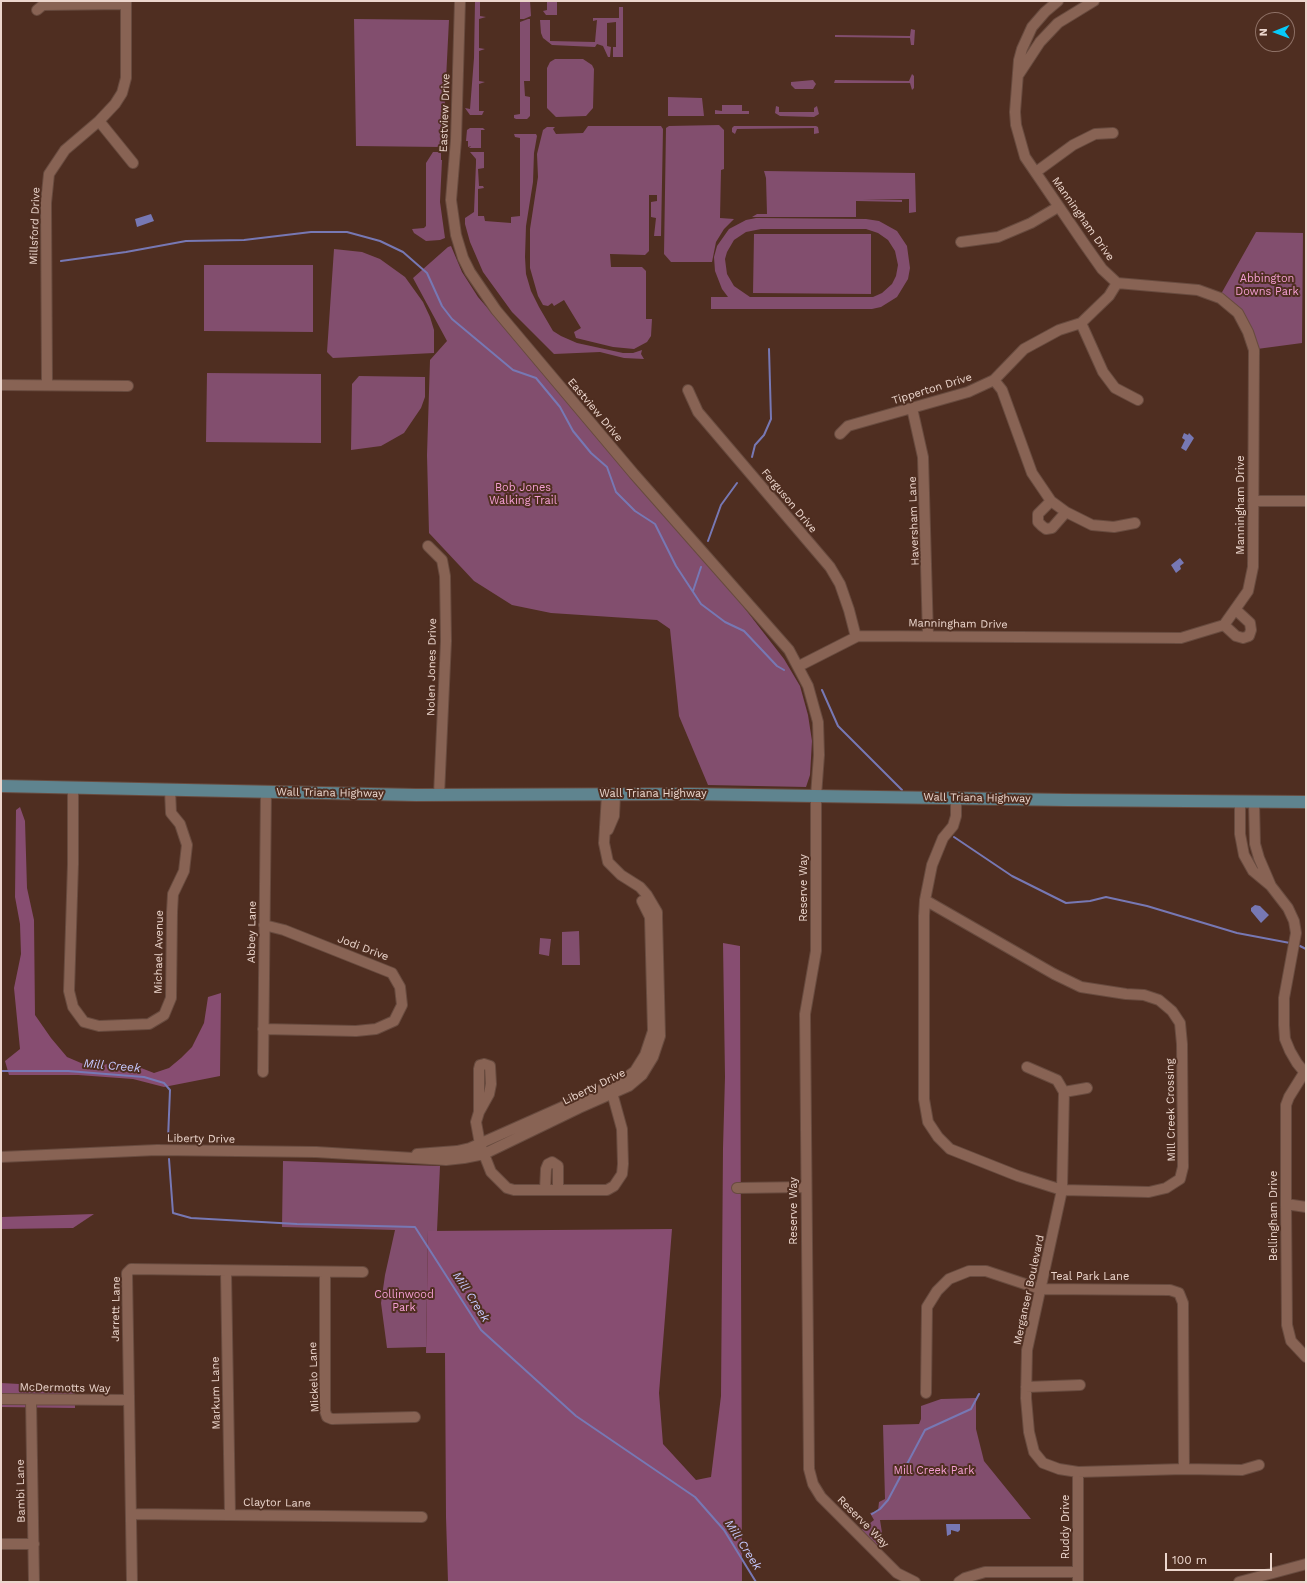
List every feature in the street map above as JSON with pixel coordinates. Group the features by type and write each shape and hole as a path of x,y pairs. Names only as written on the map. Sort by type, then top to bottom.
{"main road":[{"name":"Wall Triana Highway","path":"1,786 266,792 956,797 1067,800 1306,802"}],"street":[{"name":"Eastview Drive","path":"460,1 456,140 451,200 452,218 461,252 470,272 496,310 634,474 789,650 799,666 808,686 818,722 816,796"},
{"name":"Manningham Drive","path":"799,666 856,637 878,635 1181,638 1224,625 1248,591 1253,567 1254,350 1248,332 1238,313 1220,298 1198,290 1116,283 1102,269 1025,157 1016,125 1015,98 1022,49 1032,27 1045,12 1058,1"},
{"name":"Manningham Drive","path":"1018,76 1040,42 1058,23 1094,1"},
{"path":"37,10 43,5 126,3"},
{"name":"Millsford Drive","path":"47,384 46,217 49,174 65,150 99,121 122,92 126,78 126,3"},
{"path":"99,121 133,163"},
{"path":"1036,172 1073,145 1095,134 1113,133"},
{"path":"961,242 1005,235 1032,223 1058,207"},
{"name":"Tipperton Drive","path":"840,434 848,426 968,392 994,380 1024,349 1059,330 1081,323 1110,296 1116,283"},
{"path":"1081,323 1103,372 1115,388 1138,400"},
{"path":"994,380 1002,390 1032,473 1051,501 1066,512 1092,524 1114,527 1135,523"},
{"path":"1,385 47,384 128,386"},
{"name":"Ferguson Drive","path":"688,390 698,412 830,567 840,584 856,637"},
{"name":"Haversham Lane","path":"912,408 924,457 928,636"},
{"path":"1253,501 1306,500"},
{"path":"1051,501 1038,514 1038,522 1046,529 1052,528 1066,512"},
{"name":"Nolen Jones Drive","path":"428,546 442,560 445,576 446,641 439,794"},
{"path":"1224,625 1236,636 1243,638 1249,636 1251,630 1250,623 1236,610"},
{"name":"Michael Avenue","path":"73,788 73,864 69,991 73,1007 84,1022 99,1026 149,1024 164,1015 171,998 172,912 174,894 184,871 187,846 180,824 171,813 170,790"},
{"name":"Abbey Lane","path":"263,1072 266,792"},
{"name":"Liberty Drive","path":"402,1156 457,1151 480,1144 611,1090 629,1086 642,1075 653,1057 660,1036 657,912 643,891 608,862 605,851 605,833 612,824 614,816 611,795"},
{"name":"Reserve Way","path":"816,796 816,951 805,1014 810,1477 816,1491 838,1514 897,1573 915,1582"},
{"name":"Mill Creek Crossing","path":"926,900 1054,974 1081,987 1126,994 1144,995 1159,1000 1172,1010 1180,1023 1182,1044 1183,1167 1180,1179 1166,1188 1150,1192 1062,1190 1018,1176 950,1149 938,1137 928,1122 924,1099 923,1039 926,900 932,865 944,838 953,826 956,816 956,797"},
{"path":"1240,801 1240,834 1244,855 1253,871 1271,886 1288,908 1294,921 1296,932 1284,998 1285,1039 1290,1051 1305,1074"},
{"path":"1254,802 1255,844 1259,858 1271,886"},
{"name":"Jodi Drive","path":"263,1029 356,1031 376,1029 394,1021 402,1005 400,987 392,972 284,930 264,925"},
{"path":"1027,1067 1058,1080 1064,1092 1087,1088"},
{"name":"Bellingham Drive","path":"1305,1074 1289,1097 1286,1105 1286,1204 1287,1325 1291,1341 1306,1358"},
{"path":"479,1112 476,1122 480,1144 491,1172 507,1188 514,1190 607,1190 614,1186 622,1174 622,1129 611,1090"},
{"name":"Liberty Drive","path":"1,1157 157,1150 316,1152 402,1156 446,1160 484,1154 579,1108 611,1090"},
{"name":"Merganser Boulevard","path":"1064,1092 1062,1190 1027,1350 1026,1387 1029,1432 1034,1452 1043,1463 1059,1469 1078,1472 1184,1469 1242,1470 1259,1465"},
{"path":"545,1190 546,1169 548,1164 552,1162 558,1166 558,1190"},
{"path":"737,1188 806,1187"},
{"path":"1286,1204 1306,1208"},
{"name":"Jarrett Lane","path":"132,1582 127,1273 131,1269 226,1272 363,1272"},
{"name":"Teal Park Lane","path":"926,1393 925,1329 927,1307 937,1291 949,1279 969,1271 986,1271 1040,1288 1170,1290 1179,1294 1183,1303 1184,1469"},
{"name":"Markum Lane","path":"226,1272 230,1514"},
{"name":"Mickelo Lane","path":"325,1272 325,1411 327,1416 332,1419 414,1418"},
{"path":"1026,1387 1080,1385"},
{"name":"McDermotts Way","path":"1,1399 129,1400"},
{"name":"Bambi Lane","path":"31,1399 34,1582"},
{"name":"Ruddy Drive","path":"1078,1472 1078,1577"},
{"name":"Claytor Lane","path":"131,1514 422,1517"},
{"path":"1,1544 34,1544"},
{"path":"1238,1582 1306,1564"},
{"path":"959,1582 965,1578 985,1572 1078,1577"}],"green space":[{"path":"475,1 480,1 480,16 486,17 479,19 479,48 485,49 479,51 479,81 485,82 479,84 479,111 484,111 482,115 470,115 465,108 470,109 474,58"},
{"path":"520,1 530,1 531,16 520,19"},
{"path":"547,1 557,1 557,15 546,15 543,11 547,10"},
{"path":"619,7 623,7 623,57 613,57 613,47 616,47 616,22 607,23 607,46 611,47 610,57 608,57 603,46 597,44 595,47 552,45 543,38 541,33 540,20 550,20 550,41 595,42 597,20 593,21 593,18 619,18"},
{"path":"354,19 449,20 443,139 441,139 441,147 356,146"},
{"path":"530,19 530,81 524,81 525,96 530,97 530,116 527,119 516,119 514,118 514,115 520,114 520,22"},
{"path":"911,29 915,30 914,45 911,45 910,38 835,37 835,35 910,36"},
{"path":"555,59 583,59 592,65 594,69 593,108 586,116 556,117 547,108 547,68 550,62"},
{"path":"912,74 914,76 914,88 912,90 910,83 834,83 835,80 909,81"},
{"path":"813,80 816,84 813,89 795,89 791,85 791,82"},
{"path":"668,97 702,98 704,116 668,116"},
{"path":"722,105 742,105 742,111 749,111 749,114 715,114 715,110 722,111"},
{"path":"776,106 779,107 779,112 814,112 814,108 817,106 819,114 814,117 780,116 775,113"},
{"path":"719,125 724,130 724,169 721,170 720,218 734,219 724,229 716,242 712,262 671,262 664,254 666,128 669,126"},
{"path":"588,126 661,126 663,129 661,236 654,236 656,218 651,217 651,202 657,201 657,195 649,195 649,251 645,255 610,254 611,267 642,267 646,271 646,319 652,319 651,336 647,342 634,349 613,347 576,338 574,332 581,328 564,300 554,306 552,303 548,306 543,305 538,296 530,268 530,229 538,177 537,154 543,130 547,127 555,127 553,129 556,134 583,133"},
{"path":"734,126 816,126 818,127 819,133 814,134 814,128 737,129 735,134 732,132 732,128"},
{"path":"470,128 483,128 485,130 481,130 481,148 469,148 471,146 468,147 468,141 466,141 467,130"},
{"path":"514,134 536,134 537,136 534,153 533,182 526,226 525,257 526,274 531,291 539,307 553,331 561,336 577,343 623,353 633,353 642,350 641,354 644,359 624,358 600,352 554,354 512,312 483,272 470,242 465,224 465,218 474,212 476,159 470,152 484,152 484,168 478,169 479,186 483,186 484,188 478,189 478,216 484,216 485,221 511,223 511,217 520,216 520,138 515,137"},
{"path":"433,152 441,152 440,202 445,238 426,241 414,233 412,229 424,228 426,226 426,163"},
{"path":"764,171 915,173 916,212 909,213 909,199 863,200 902,200 902,202 856,201 856,217 752,217 757,214 767,214 766,178"},
{"path":"756,218 866,219 879,221 897,231 907,246 910,268 908,279 897,297 881,307 872,309 711,309 711,297 728,297 722,289 715,271 714,257 717,246 729,229 746,220","holes":["761,229 866,229 878,233 888,240 895,251 898,265 896,276 892,284 882,293 873,297 750,297 734,286 727,274 725,259 727,252 734,240 746,232"]},
{"name":"Abbington Downs Park","path":"1256,232 1303,233 1302,343 1257,349 1221,294"},
{"path":"754,234 871,234 871,294 753,293"},
{"name":"Bob Jones Walking Trail","path":"451,246 462,272 478,297 690,543 739,601 784,659 800,686 808,715 812,741 810,775 806,787 708,785 679,716 670,629 657,620 551,613 512,605 474,581 429,533 427,455 430,360 447,341 413,278"},
{"path":"334,249 362,252 380,259 405,277 423,302 430,317 434,330 434,353 333,358 327,352"},
{"path":"204,265 313,265 313,332 204,331"},
{"path":"207,373 321,374 321,443 206,442"},
{"path":"359,376 425,377 425,397 421,408 404,433 381,446 351,450 352,384"},
{"path":"579,931 580,965 562,965 562,932"},
{"path":"540,938 551,939 549,956 539,954"},
{"name":"Collinwood Park","path":"283,1161 440,1166 437,1231 428,1231 426,1347 387,1348 381,1303 385,1275 395,1230 282,1227"},
{"name":"Mill Creek Park","path":"976,1398 976,1429 984,1461 1031,1519 880,1520 883,1539 879,1548 861,1530 874,1520 870,1513 878,1511 879,1502 885,1499 883,1425 919,1424 921,1419 921,1406 941,1399"}],"shaded area":[{"path":"20,807 25,821 27,888 34,920 35,1015 51,1038 67,1057 88,1066 121,1063 136,1066 154,1073 169,1068 192,1047 204,1023 208,997 221,993 220,1076 164,1087 133,1079 78,1075 9,1075 5,1061 20,1049 14,988 21,954 20,924 15,897 16,810"},
{"path":"723,943 740,946 742,1582 448,1582 445,1353 426,1353 428,1231 672,1229 659,1393 663,1444 696,1480 711,1477 721,1396 725,1077"},
{"path":"94,1214 73,1228 1,1229 1,1217"},
{"path":"1,1383 75,1387 75,1408 1,1407"}],"water":[{"path":"151,214 154,221 137,227 135,219"},
{"path":"1184,433 1188,435 1189,433 1194,438 1186,451 1181,448 1185,440 1182,438"},
{"path":"1180,558 1184,563 1180,566 1181,569 1176,573 1171,565"},
{"path":"1255,905 1260,906 1269,915 1261,923 1251,911 1251,908"},
{"path":"946,1524 960,1524 960,1530 958,1532 951,1530 951,1534 947,1536"}],"waterway":[{"path":"61,261 126,252 186,241 244,240 311,232 347,232 380,241 403,252 427,273 442,306 452,319 513,370 536,378 560,407 573,431 591,453 607,467 616,492 635,511 655,524 676,566 701,604 725,622 744,631 777,666 784,670"},
{"path":"752,457 755,445 764,435 771,419 769,349"},
{"path":"708,541 721,505 737,483"},
{"path":"693,591 701,567"},
{"path":"822,690 838,726 902,790"},
{"path":"954,837 1012,876 1066,903 1090,901 1106,897 1147,906 1237,933 1290,943"},
{"path":"1296,944 1306,949"},
{"name":"Mill Creek","path":"1,1071 68,1071 144,1077 164,1083 170,1090 168,1139"},
{"name":"Mill Creek","path":"169,1159 173,1213 191,1218 297,1224 415,1227 481,1330 576,1416 695,1497 724,1530 756,1582"},
{"path":"872,1514 880,1509 888,1500 925,1430 971,1409 979,1394"}]}
